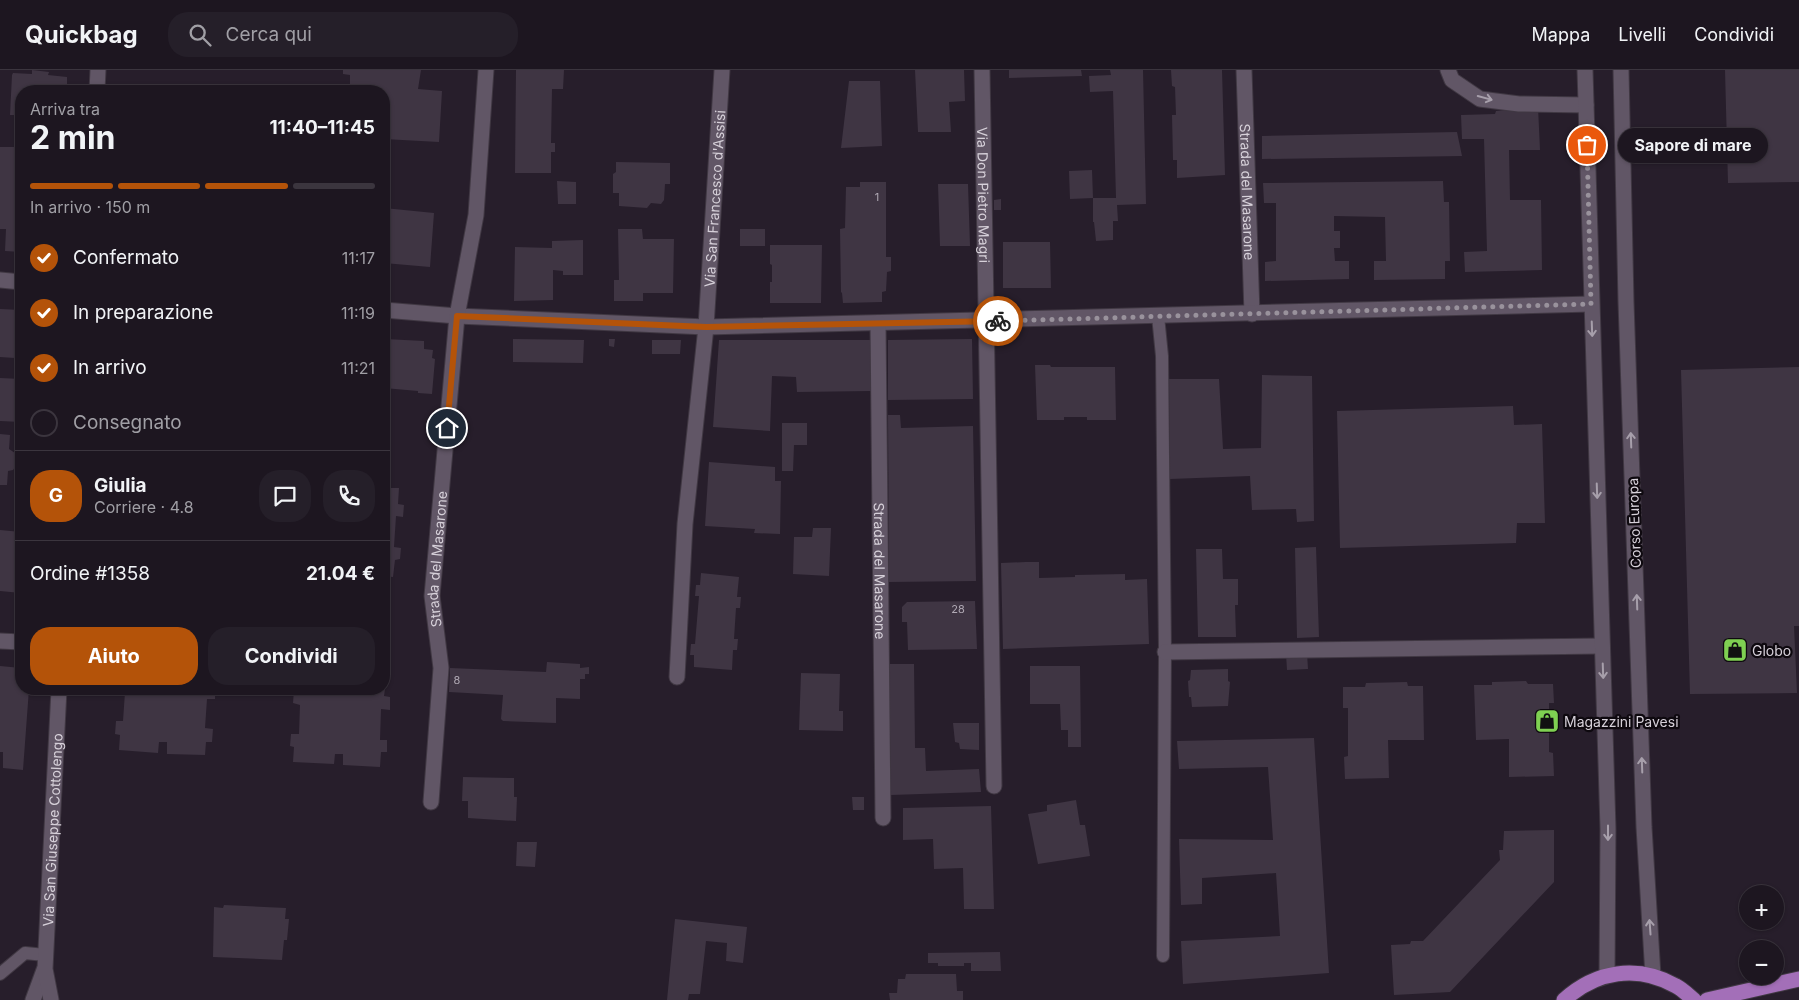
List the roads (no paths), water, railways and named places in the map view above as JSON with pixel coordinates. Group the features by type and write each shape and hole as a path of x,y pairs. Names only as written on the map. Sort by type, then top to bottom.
{"main road":[{"path":"1564,1000 1584,984 1608,975 1630,973 1653,976 1677,986 1694,1000"},
{"path":"1707,1000 1799,979"}],"street":[{"path":"97,85 98,70"},
{"name":"Strada del Masarone","path":"432,802 441,668 432,596 457,316 476,215 486,70"},
{"name":"Via San Francesco d'Assisi","path":"706,327 722,70"},
{"name":"Via Don Pietro Magri","path":"982,70 985,321"},
{"name":"Strada del Masarone","path":"1244,70 1252,314"},
{"path":"1448,70 1452,80 1480,98 1519,104 1586,105"},
{"path":"1585,70 1608,829 1608,975"},
{"name":"Corso Europa","path":"1621,70 1626,302 1645,845 1653,976"},
{"path":"0,280 15,281"},
{"path":"390,310 457,316 706,327 1591,304"},
{"path":"985,321 994,786"},
{"name":"Strada del Masarone","path":"878,323 883,818"},
{"path":"677,677 685,524 706,327"},
{"path":"0,640 15,641"},
{"path":"1164,652 1602,646"},
{"name":"Via San Giuseppe Cottolengo","path":"51,1000 45,962 59,695"},
{"name":"Via San Giuseppe Cottolengo","path":"34,1000 45,962"}],"lane":[{"path":"1158,316 1162,356 1164,652 1163,956"},
{"path":"0,974 25,953 45,962"}],"place":[{"name":"Sapore di mare","path":"1587,145"},
{"name":"Globo","path":"1735,650"},
{"name":"Magazzini Pavesi","path":"1547,721"}]}
